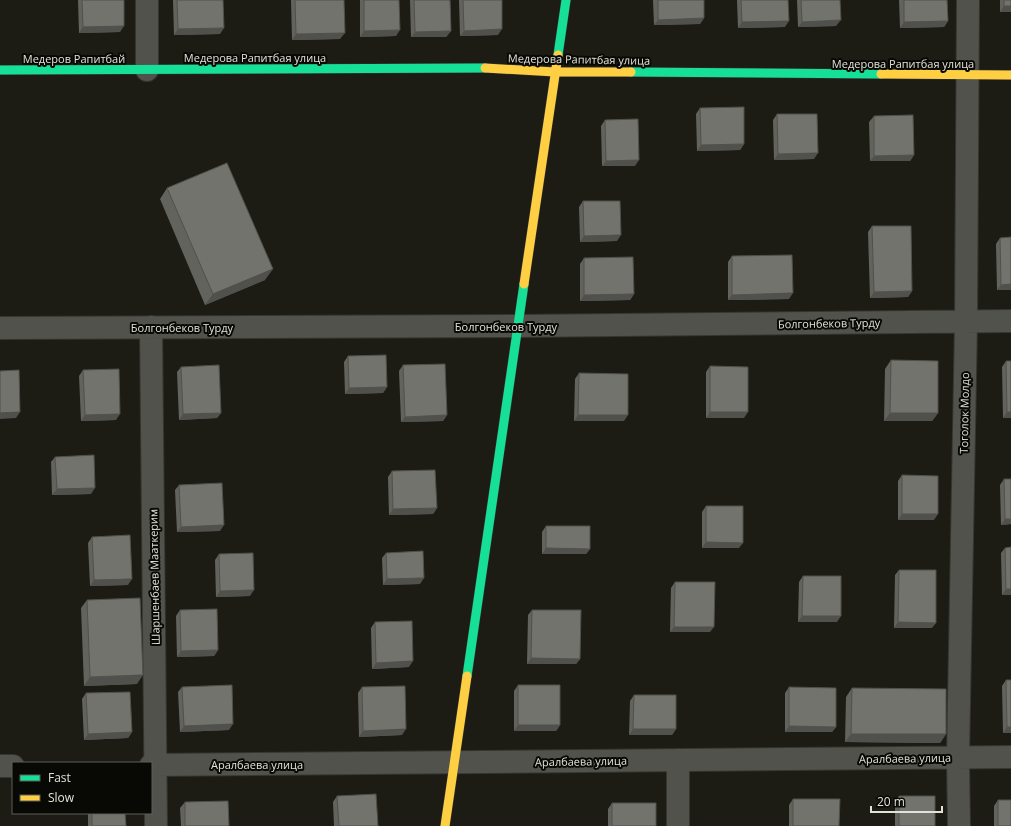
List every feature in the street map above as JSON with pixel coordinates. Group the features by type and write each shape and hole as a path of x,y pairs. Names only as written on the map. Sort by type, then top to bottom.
{"street":[{"path":"147,0 147,70"},
{"path":"445,826 566,0"},
{"name":"Тоголок Молдо","path":"959,826 958,758 966,322 968,0"},
{"name":"Медерова Рапитбая улица","path":"147,70 478,68 555,72 1011,75"},
{"name":"Медеров Рапитбай","path":"0,70 147,70"},
{"name":"Болгонбеков Турду","path":"0,328 518,326 1011,321"},
{"name":"Шаршенбаев Мааткерим","path":"151,327 153,765 156,826"},
{"name":"Аралбаева улица","path":"153,765 1011,757"},
{"path":"678,760 678,826"},
{"path":"0,766 12,766"}],"building":[{"path":"82,0 124,0 124,26 83,27"},
{"path":"177,0 223,0 224,28 178,29"},
{"path":"295,0 344,0 345,33 296,34"},
{"path":"364,0 399,0 400,30 364,31"},
{"path":"414,0 450,0 451,31 415,32"},
{"path":"463,0 502,0 502,29 464,31"},
{"path":"658,0 704,0 704,18 658,20"},
{"path":"741,0 788,0 789,21 742,22"},
{"path":"801,0 840,0 841,20 802,22"},
{"path":"904,0 947,0 948,21 904,22"},
{"path":"1004,0 1011,0 1011,6 1004,6"},
{"path":"744,107 744,144 701,145 700,108"},
{"path":"777,114 817,114 818,153 778,154"},
{"path":"913,115 914,155 874,156 874,116"},
{"path":"638,119 639,160 606,161 605,120"},
{"path":"227,163 273,269 213,294 167,188"},
{"path":"583,201 620,201 621,235 584,236"},
{"path":"872,226 911,226 912,291 874,292"},
{"path":"1011,237 1011,284 1001,285 1000,238"},
{"path":"792,255 793,293 732,295 732,256"},
{"path":"633,257 634,294 584,295 584,258"},
{"path":"386,355 387,387 349,388 348,356"},
{"path":"891,360 938,361 938,413 890,413"},
{"path":"1006,361 1011,361 1011,412 1007,412"},
{"path":"445,364 447,415 405,417 403,365"},
{"path":"219,365 221,413 183,414 181,367"},
{"path":"710,366 748,367 748,412 710,412"},
{"path":"119,369 120,414 85,415 83,370"},
{"path":"19,370 20,412 0,413 0,371"},
{"path":"579,373 628,374 628,415 578,415"},
{"path":"94,455 95,488 57,489 55,457"},
{"path":"435,470 437,508 393,509 392,471"},
{"path":"902,475 938,476 938,514 902,514"},
{"path":"1004,479 1011,479 1011,519 1005,519"},
{"path":"222,483 224,525 181,527 179,485"},
{"path":"706,506 743,506 743,543 706,542"},
{"path":"546,526 590,526 590,549 546,548"},
{"path":"130,535 132,579 94,580 92,537"},
{"path":"1011,547 1011,589 1006,589 1005,548"},
{"path":"423,551 424,578 387,579 386,553"},
{"path":"253,553 254,590 220,591 219,554"},
{"path":"899,570 936,570 936,623 898,622"},
{"path":"803,576 841,576 841,616 802,616"},
{"path":"675,582 715,582 714,627 674,627"},
{"path":"140,598 143,675 90,677 87,600"},
{"path":"217,609 218,650 181,651 180,610"},
{"path":"532,610 581,610 580,659 531,658"},
{"path":"412,621 413,661 376,663 375,622"},
{"path":"1006,680 1011,680 1011,727 1007,727"},
{"path":"232,685 233,724 184,726 182,687"},
{"path":"518,685 560,685 560,725 518,725"},
{"path":"405,686 406,729 363,731 362,687"},
{"path":"789,687 836,688 836,727 789,726"},
{"path":"852,688 946,689 946,734 851,734"},
{"path":"130,692 132,732 88,734 86,693"},
{"path":"634,695 676,695 676,729 633,729"},
{"path":"376,794 378,826 339,826 337,796"},
{"path":"899,796 935,796 935,826 899,826"},
{"path":"793,799 840,799 839,826 793,826"},
{"path":"998,800 1011,800 1011,826 998,826"},
{"path":"228,801 229,826 185,826 185,802"},
{"path":"612,803 656,803 656,826 612,826"},
{"path":"92,814 125,814 126,826 92,826"}],"traffic: fast":[{"path":"558,55 566,0"},
{"path":"0,70 485,68"},
{"path":"631,72 881,74"},
{"path":"467,676 524,284"}],"traffic: slow":[{"path":"524,284 558,55"},
{"path":"485,68 555,72 631,72"},
{"path":"881,74 1011,75"},
{"path":"445,826 467,676"}]}
